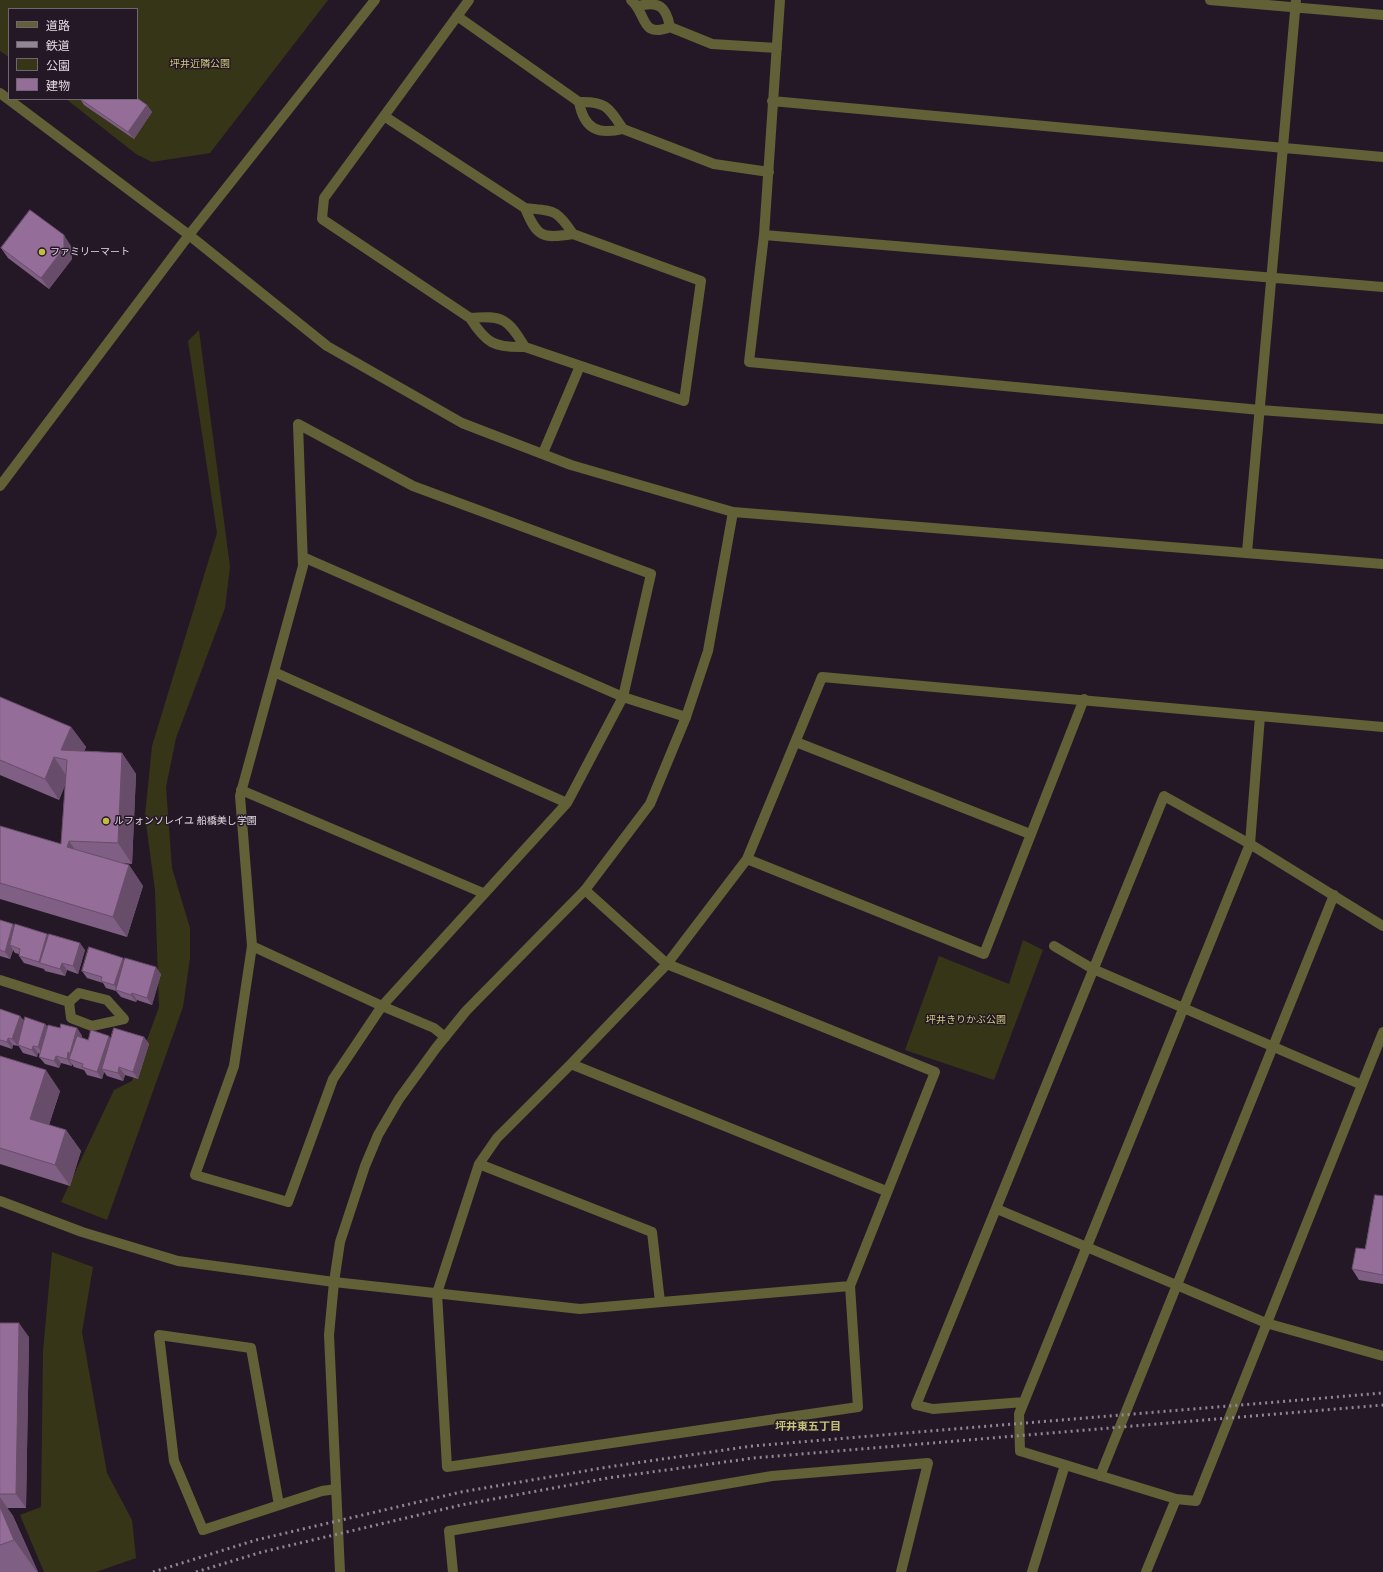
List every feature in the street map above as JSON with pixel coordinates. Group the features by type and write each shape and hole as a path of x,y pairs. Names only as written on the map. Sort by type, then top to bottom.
{"street":[{"path":"0,486 189,235 375,0"},
{"path":"469,0 324,198 322,219 470,318 480,333 489,342 505,348 525,348 684,401 701,281 573,234 558,236 542,235 532,225 525,208"},
{"path":"780,0 764,235 749,362 1260,410 1383,420"},
{"path":"1210,0 1296,4 1383,15"},
{"path":"670,27 668,14 660,6 651,3 634,3 640,17 649,28 660,31 670,27 712,44 777,48"},
{"path":"1248,552 1296,4"},
{"path":"458,16 579,102 595,102 606,106 623,129 714,164 769,172"},
{"path":"0,93 8,99"},
{"path":"9,100 189,235 327,346 462,423 571,465 733,512 1383,564"},
{"path":"772,101 1383,157"},
{"path":"579,102 581,116 592,128 609,132 623,129"},
{"path":"384,116 525,208 554,211 566,223 573,234"},
{"path":"764,235 1383,287"},
{"path":"470,318 501,318 513,328 525,348"},
{"path":"543,453 580,366"},
{"path":"298,424 412,486 651,574 623,697 567,803 483,893 382,1006 333,1079 288,1202 195,1175 234,1066 252,946 240,796 274,672 303,566 298,424"},
{"path":"340,1572 329,1335 334,1282 340,1242 364,1166 378,1135 399,1099 445,1037 466,1011 585,890 650,804 686,717 708,651 733,512"},
{"path":"303,557 623,697 686,717"},
{"path":"274,672 567,803"},
{"path":"585,890 668,964 935,1072 886,1191 850,1286 858,1407 447,1467 437,1293 479,1164 497,1138 668,964 747,859 822,677 1084,699 1383,727"},
{"path":"747,859 984,954 1084,699"},
{"path":"1260,716 1250,844 1019,1414 1020,1451 1176,1499 1196,1501 1383,1032"},
{"path":"796,742 1030,834"},
{"path":"241,790 483,893"},
{"path":"1024,1402 933,1409 916,1405 1164,796 1250,844 1383,926"},
{"path":"1100,1476 1334,895"},
{"path":"252,946 382,1006 434,1028 445,1037"},
{"path":"1054,946 1093,970 1362,1084"},
{"path":"0,980 69,1002"},
{"path":"79,993 107,1000 124,1019 92,1026 71,1018 69,1002 79,993"},
{"path":"571,1064 886,1191"},
{"path":"479,1164 652,1232 660,1302"},
{"path":"0,1201 82,1232 178,1261 334,1282 580,1309 850,1286"},
{"path":"997,1209 1085,1248 1266,1323 1383,1356"},
{"path":"279,1505 251,1348 159,1335 174,1461 203,1530 322,1491 336,1489"},
{"path":"453,1572 449,1531 772,1476 928,1463 901,1572"},
{"path":"1032,1572 1065,1465"},
{"path":"1146,1572 1176,1499"}],"green space":[{"name":"坪井近隣公園","path":"0,0 328,0 210,153 152,162 136,154 67,100 138,100 138,8 8,8 8,56 0,51"},
{"path":"199,330 230,567 225,608 176,738 166,787 172,868 190,928 190,958 183,1007 107,1220 61,1202 114,1090 132,1081 159,1007 155,890 145,816 152,746 217,533 188,341"},
{"name":"坪井きりかぶ公園","path":"1023,940 1043,950 994,1080 905,1050 939,956 1009,984"},
{"path":"52,1252 93,1267 82,1332 107,1473 132,1520 136,1558 96,1572 44,1572 20,1515 41,1507 43,1352"}],"building":[{"path":"138,99 147,105 128,132 81,100 138,100"},
{"name":"ファミリーマート","path":"30,210 64,235 64,248 41,278 1,248"},
{"name":"ルフォンソレイユ 船橋美し学園","path":"0,697 71,727 61,750 122,753 118,843 69,841 67,847 129,865 113,917 0,883 0,826 61,844 67,760 54,757 45,779 0,760"},
{"path":"0,920 13,924 5,952 0,950"},
{"path":"15,924 47,934 39,962 19,956 20,949 10,945"},
{"path":"49,934 80,943 73,966 62,963 60,969 40,963"},
{"path":"89,947 123,958 114,985 101,981 102,977 82,971"},
{"path":"125,958 156,967 147,998 116,990"},
{"path":"0,1009 20,1016 12,1039 8,1038 7,1042 0,1040"},
{"path":"25,1017 45,1024 38,1047 33,1046 32,1050 18,1045"},
{"path":"61,1024 77,1028 67,1059 56,1056 54,1061 39,1057 48,1025 60,1028"},
{"path":"114,1028 144,1037 133,1072 119,1067 118,1073 102,1069"},
{"path":"91,1030 109,1036 97,1072 82,1067 83,1064 69,1059 77,1036 88,1040"},
{"path":"0,1056 46,1070 30,1119 66,1130 55,1165 0,1148"},
{"path":"1375,1195 1383,1196 1383,1275 1352,1269 1356,1248 1365,1249"},
{"path":"0,1323 19,1323 16,1494 0,1494"},
{"path":"0,1507 14,1540 0,1545"}],"railway":[{"path":"153,1572 256,1540 461,1492 608,1467 752,1446 1383,1393"},
{"path":"196,1572 262,1552 461,1505 608,1478 754,1458 1383,1405"}],"place":[{"name":"ファミリーマート","path":"42,252"},
{"name":"ルフォンソレイユ 船橋美し学園","path":"106,821"}],"district":[{"name":"坪井東五丁目","path":"808,1427"}]}
